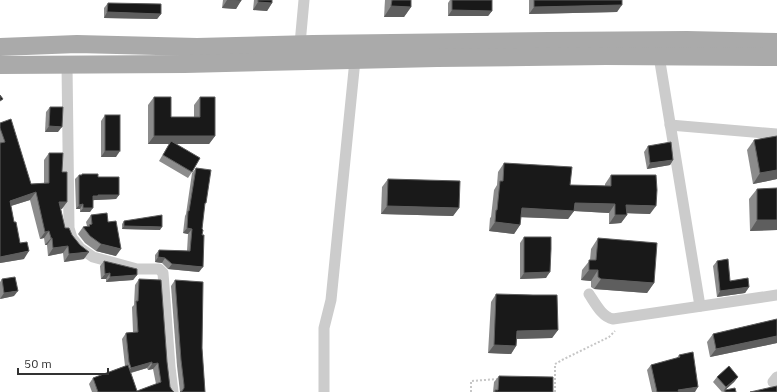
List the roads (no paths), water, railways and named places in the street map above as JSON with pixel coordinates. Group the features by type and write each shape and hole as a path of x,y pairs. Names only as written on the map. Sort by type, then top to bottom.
{"main road":[{"path":"0,48 77,44 197,47 300,44 679,40 777,42"},
{"path":"0,65 193,64 452,57 777,57"}],"street":[{"path":"300,44 304,0"},
{"path":"659,56 700,306"},
{"path":"324,392 324,328 331,300 355,60"},
{"path":"67,64 69,228 72,238 80,248 93,257 136,269 158,269 162,273 173,392"},
{"path":"670,125 777,134"},
{"path":"589,294 604,315 613,320 777,295"}]}
